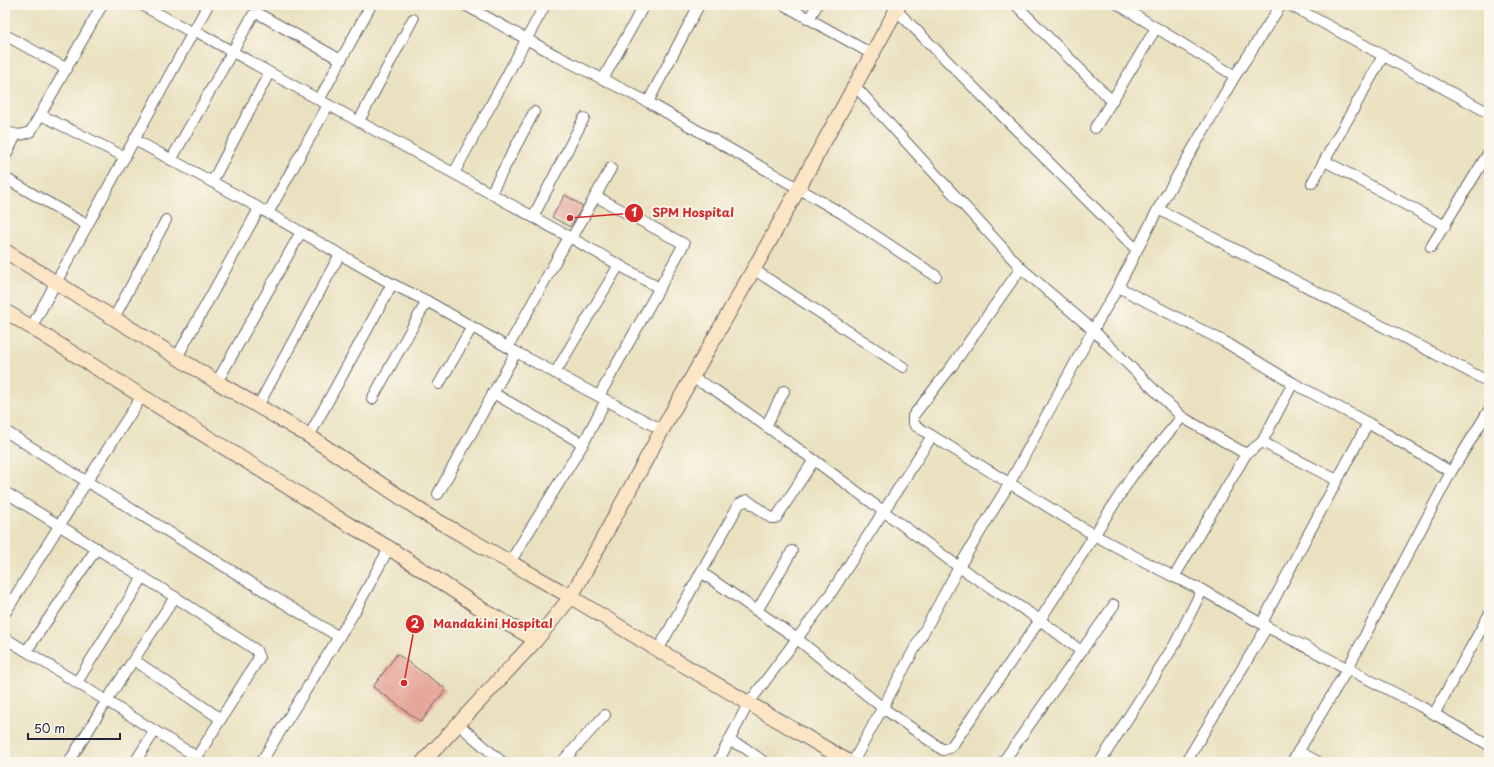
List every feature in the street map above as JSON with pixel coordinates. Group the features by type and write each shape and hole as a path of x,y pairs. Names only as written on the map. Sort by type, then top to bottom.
{"street":[{"path":"5,131 16,135 25,135 31,131 102,5"},
{"path":"142,5 454,172 659,288"},
{"path":"31,328 208,5"},
{"path":"177,357 264,211 324,102 341,60 371,5"},
{"path":"465,5 482,9 526,39 648,102 843,214 936,276"},
{"path":"454,172 545,5"},
{"path":"603,79 644,5"},
{"path":"648,102 700,5"},
{"path":"784,5 872,54"},
{"path":"809,19 817,5"},
{"path":"1018,5 1018,7 1112,101"},
{"path":"1119,5 1235,76"},
{"path":"853,762 959,567 1009,484 1118,287 1158,208 1235,76 1281,5"},
{"path":"1290,5 1489,113"},
{"path":"423,762 536,640 571,597 662,430 754,269 897,7 1136,249"},
{"path":"171,160 253,15 259,14 341,60"},
{"path":"359,121 413,19"},
{"path":"1095,128 1156,28"},
{"path":"5,35 67,69"},
{"path":"1312,183 1383,56"},
{"path":"212,182 269,73"},
{"path":"855,86 1021,268 1093,330 1182,417 1246,454"},
{"path":"491,193 534,112"},
{"path":"41,115 125,157"},
{"path":"533,217 584,118"},
{"path":"5,157 16,135"},
{"path":"134,140 264,211 392,284 427,301 662,430"},
{"path":"1431,247 1489,152"},
{"path":"1325,161 1445,226"},
{"path":"438,494 493,393 512,349 570,238 611,168"},
{"path":"5,178 87,225"},
{"path":"510,562 583,444 603,398 659,288 684,244 595,196"},
{"path":"1158,208 1489,382"},
{"path":"114,318 166,220"},
{"path":"217,382 301,232"},
{"path":"5,251 217,382 309,436 427,514 571,597 748,704 849,762"},
{"path":"258,406 340,254"},
{"path":"556,373 619,265"},
{"path":"1021,268 952,366 913,416 913,422 916,426 1094,535 1202,590 1489,745"},
{"path":"754,269 903,367"},
{"path":"309,436 392,284"},
{"path":"1118,287 1224,342 1293,383 1451,472"},
{"path":"372,399 427,301"},
{"path":"5,311 336,517 389,548 483,610 536,640"},
{"path":"439,384 472,326"},
{"path":"692,378 715,390 814,460 959,567 1040,620 1081,651"},
{"path":"1174,577 1246,454 1262,442 1293,383"},
{"path":"766,426 784,391"},
{"path":"493,393 583,444"},
{"path":"5,613 59,525 142,396"},
{"path":"1292,762 1348,668 1451,472 1489,410"},
{"path":"701,572 796,638 883,708 943,750 951,747 1040,620 1132,476 1182,417"},
{"path":"1186,762 1265,625 1337,480 1368,424"},
{"path":"5,431 339,637"},
{"path":"718,762 748,704 829,596 932,436"},
{"path":"1262,442 1337,480"},
{"path":"658,650 739,504 747,500 771,518 776,518 814,460"},
{"path":"5,638 107,700 196,760 259,658 256,650 175,596 59,525 7,496"},
{"path":"27,650 97,548"},
{"path":"261,762 355,611 389,548"},
{"path":"757,611 792,551"},
{"path":"77,682 143,577"},
{"path":"1100,762 1175,644 1202,590"},
{"path":"69,762 107,700 175,596"},
{"path":"1005,761 1114,605"},
{"path":"1434,714 1489,615"},
{"path":"134,660 220,719"},
{"path":"562,762 605,715"},
{"path":"458,724 502,762"},
{"path":"135,762 154,732"},
{"path":"729,741 745,748 764,762"},
{"path":"1298,751 1318,762"}],"building":[{"path":"565,195 583,206 570,227 552,217"},
{"path":"397,654 446,689 421,722 373,687"}],"place":[{"name":"SPM Hospital","path":"570,218"},
{"name":"Mandakini Hospital","path":"404,683"}]}
